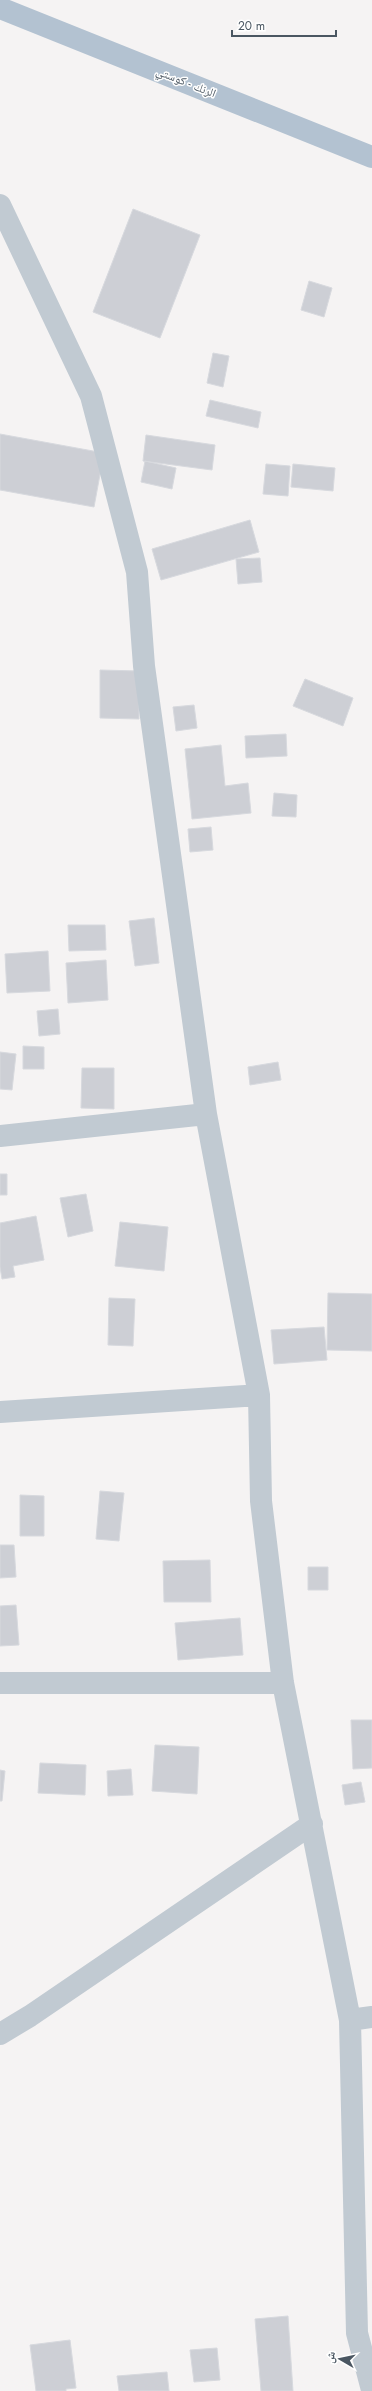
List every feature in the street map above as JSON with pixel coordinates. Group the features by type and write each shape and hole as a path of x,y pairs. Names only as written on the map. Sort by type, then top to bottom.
{"main road":[{"name":"الرنك - كوستي","path":"0,8 372,157"}],"street":[{"path":"0,205 91,396 137,572 144,666 206,1114 259,1395 261,1501 283,1683 350,2020 357,2333 372,2390"},
{"path":"0,1136 206,1114"},
{"path":"0,1412 259,1395"},
{"path":"0,1683 283,1683"},
{"path":"0,2034 30,2016 312,1824"},
{"path":"350,2020 372,2017"}],"building":[{"path":"133,209 200,235 160,338 93,312"},
{"path":"309,281 332,288 324,317 301,310"},
{"path":"213,353 229,356 223,387 207,383"},
{"path":"210,400 261,412 258,428 206,416"},
{"path":"0,434 104,453 94,507 0,490"},
{"path":"146,435 215,445 212,470 143,461"},
{"path":"145,461 176,468 172,489 141,482"},
{"path":"266,464 290,466 288,496 263,494"},
{"path":"293,464 335,468 333,491 291,487"},
{"path":"250,520 259,552 161,580 152,549"},
{"path":"260,558 262,582 238,584 236,559"},
{"path":"100,670 139,671 139,719 100,718"},
{"path":"305,679 353,698 343,726 293,706"},
{"path":"194,705 197,728 176,731 173,707"},
{"path":"286,734 287,756 246,758 245,736"},
{"path":"221,745 225,786 248,783 251,813 192,819 185,749"},
{"path":"274,793 297,795 296,817 272,816"},
{"path":"211,827 213,850 190,852 188,829"},
{"path":"154,918 159,963 135,966 129,921"},
{"path":"68,925 105,925 106,950 69,951"},
{"path":"48,951 50,991 7,993 5,954"},
{"path":"106,960 108,1000 68,1003 66,963"},
{"path":"58,1009 60,1034 39,1036 37,1011"},
{"path":"23,1046 44,1047 44,1069 23,1069"},
{"path":"0,1052 16,1054 12,1090 0,1089"},
{"path":"278,1062 281,1080 250,1085 248,1067"},
{"path":"82,1068 114,1068 114,1109 81,1108"},
{"path":"0,1174 7,1174 7,1195 0,1195"},
{"path":"86,1194 93,1231 68,1237 60,1198"},
{"path":"36,1216 44,1260 13,1266 15,1277 2,1279 0,1267 0,1223"},
{"path":"120,1222 168,1227 164,1271 115,1266"},
{"path":"328,1293 372,1294 372,1351 327,1350"},
{"path":"109,1298 135,1299 133,1346 108,1345"},
{"path":"324,1327 327,1360 274,1364 271,1330"},
{"path":"100,1491 124,1493 119,1541 96,1539"},
{"path":"20,1495 44,1496 44,1536 20,1536"},
{"path":"0,1545 14,1545 16,1577 0,1578"},
{"path":"210,1560 211,1602 164,1602 163,1561"},
{"path":"308,1567 328,1567 328,1590 308,1590"},
{"path":"16,1605 19,1645 0,1646 0,1606"},
{"path":"240,1618 243,1655 178,1660 175,1623"},
{"path":"351,1720 372,1720 372,1768 353,1769"},
{"path":"155,1745 199,1747 197,1794 152,1791"},
{"path":"40,1763 86,1765 85,1795 38,1793"},
{"path":"131,1769 133,1795 108,1796 107,1771"},
{"path":"0,1770 5,1771 2,1801 0,1801"},
{"path":"361,1782 365,1802 345,1805 342,1785"},
{"path":"288,2316 293,2391 261,2391 255,2319"},
{"path":"70,2340 76,2388 66,2389 66,2391 36,2391 30,2345"},
{"path":"217,2348 220,2380 194,2382 190,2350"},
{"path":"167,2372 169,2391 119,2391 117,2376"}]}
